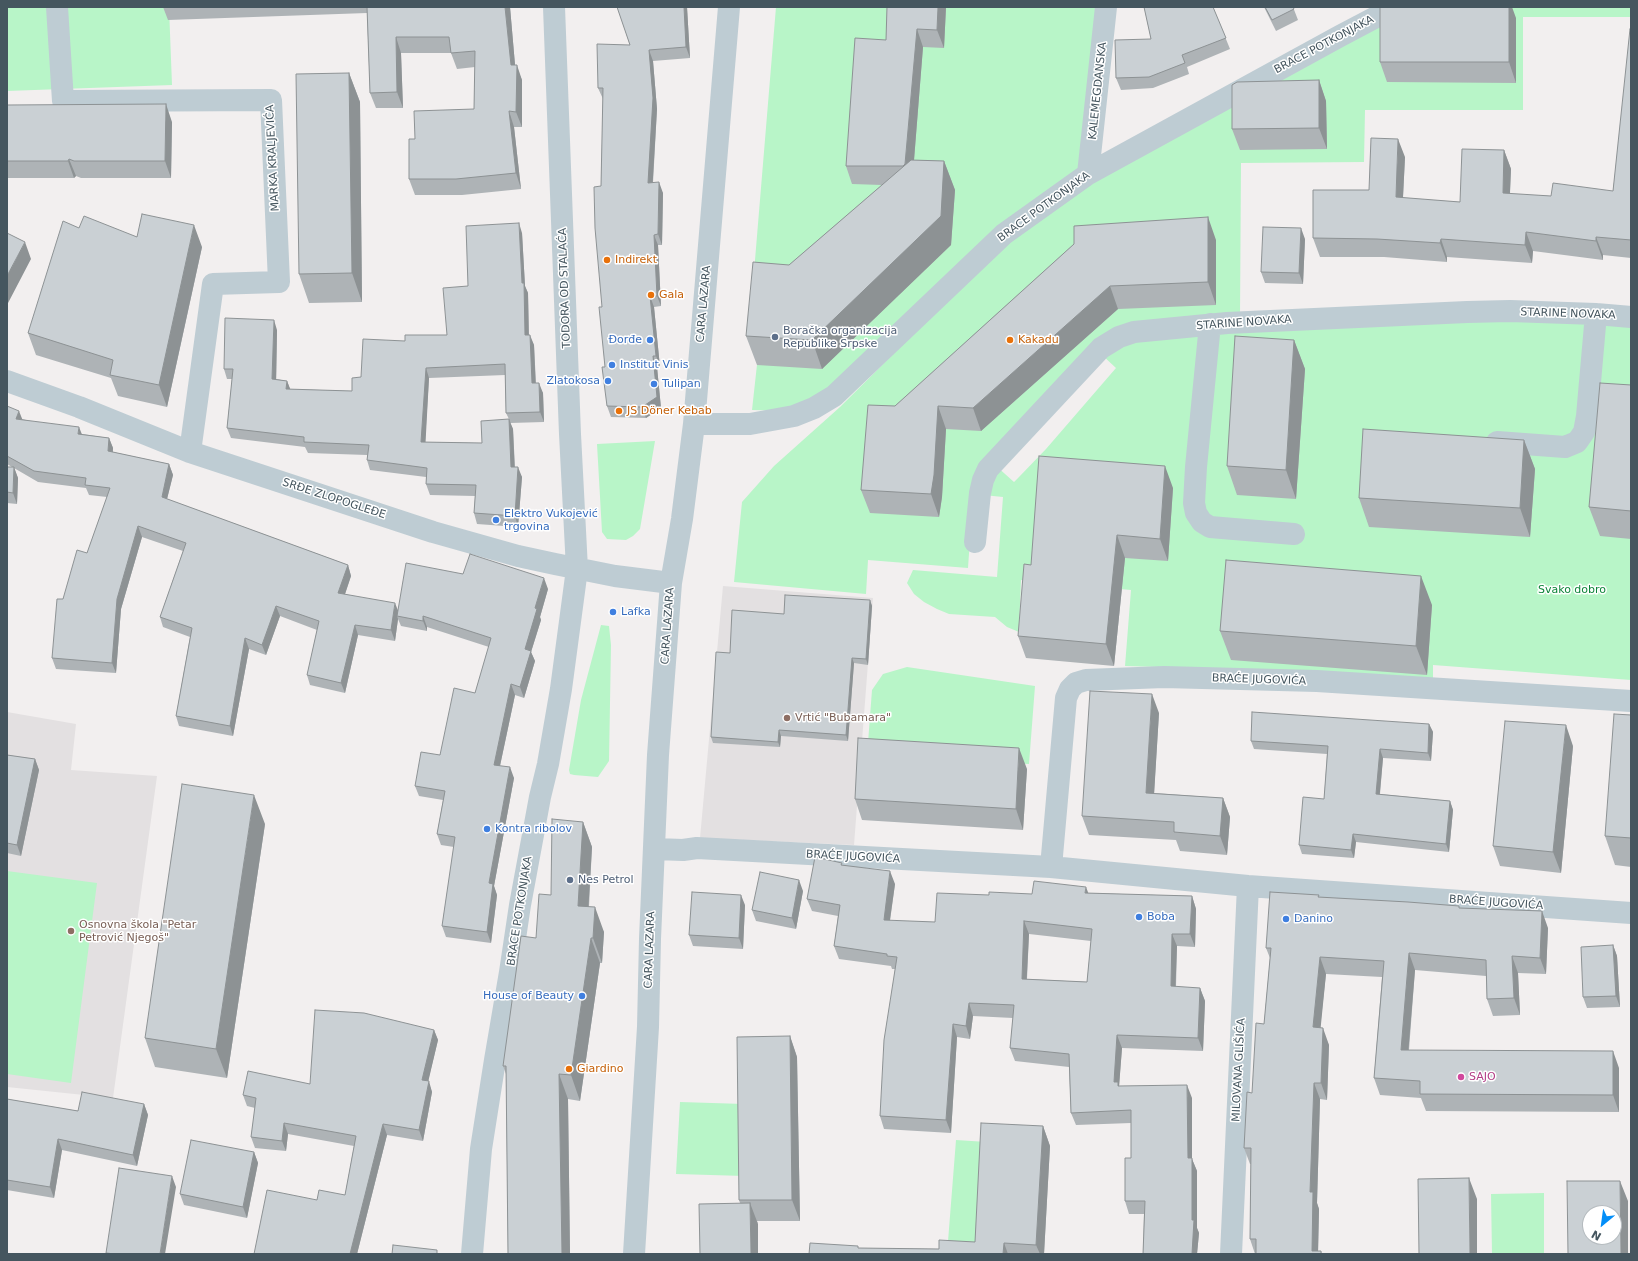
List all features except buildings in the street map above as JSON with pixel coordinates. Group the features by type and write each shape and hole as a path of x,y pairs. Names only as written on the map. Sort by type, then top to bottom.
{"street":[{"name":"MARKA KRALJEVIĆA","path":"57,7 63,101 271,100 279,282 213,284 190,452"},
{"name":"TODORA OD STALAĆA","path":"554,7 577,569"},
{"name":"CARA LAZARA","path":"633,1252 648,1027 650,939 658,755 671,583 682,519 694,424 729,7"},
{"name":"KALEMEGDANSKA","path":"1088,174 1104,43 1106,7"},
{"name":"BRACE POTKONJAKA","path":"694,424 750,424 794,416 814,408 834,396 1004,234 1088,174 1396,7"},
{"name":"STARINE NOVAKA","path":"975,542 980,493 988,469 1101,348 1119,337 1134,332 1210,324 1467,312 1510,311 1596,314 1631,317"},
{"path":"1478,440 1565,447 1577,442 1584,432 1587,416 1596,314"},
{"path":"1210,324 1196,467 1194,503 1196,513 1202,522 1210,527 1294,534"},
{"name":"SRĐE ZLOPOGLEĐE","path":"7,381 79,407 190,452 433,532 518,556 577,569 615,576 671,583"},
{"name":"BRACE POTKONJAKA","path":"472,1254 481,1149 494,1060 510,972 520,905 540,797 548,764 561,689 577,569"},
{"name":"BRAĆE JUGOVIĆA","path":"1051,867 1066,698 1070,689 1076,683 1086,680 1164,677 1309,681 1631,701"},
{"name":"BRAĆE JUGOVIĆA","path":"655,849 683,850 697,848 1051,867 1248,886 1631,913"},
{"name":"MILOVANA GLIŠIĆA","path":"1231,1254 1248,886"}],"shaded area":[{"name":"Vrtić \"Bubamara\"","path":"723,586 873,598 854,845 700,838"},
{"name":"Osnovna škola \"Petar Petrović Njegoš\"","path":"7,712 76,724 71,770 157,776 113,1098 7,1087"}],"green space":[{"path":"7,7 169,7 172,85 7,91"},
{"path":"776,7 1097,7 1083,171 831,392 793,411 752,410 767,274 754,272"},
{"path":"1414,7 1631,7 1631,17 1523,17 1523,110 1365,110 1364,162 1241,163 1240,317 1116,333 973,495 968,568 868,560 866,594 734,582 742,502 774,466 840,407 1007,241 1092,183"},
{"name":"Svako dobro","path":"1371,321 1631,321 1631,680 1433,665 1433,681 1226,669 1125,666 1131,590 1021,580 1019,632 1007,627 995,617 949,614 937,609 924,602 914,594 907,583 913,570 997,577 1003,497 983,495 995,465 1014,482 1046,449 1116,368 1101,354 1122,341"},
{"path":"655,441 640,529 626,540 607,539 602,532 597,444"},
{"path":"601,625 609,626 611,645 609,761 598,777 574,775 570,774 569,770 581,700"},
{"path":"907,667 1035,686 1029,764 867,756 872,690 883,674"},
{"path":"7,871 97,883 71,1083 7,1074"},
{"path":"680,1102 744,1104 745,1176 676,1174"},
{"path":"956,1140 987,1142 981,1254 947,1254"},
{"path":"1544,1193 1544,1254 1492,1254 1491,1194"}],"place":[{"name":"Indirekt","path":"607,260"},
{"name":"Gala","path":"651,295"},
{"name":"Boračka organizacija Republike Srpske","path":"775,337"},
{"name":"Đorđe","path":"650,340"},
{"name":"Kakadu","path":"1010,340"},
{"name":"Institut Vinis","path":"612,365"},
{"name":"Zlatokosa","path":"608,381"},
{"name":"Tulipan","path":"654,384"},
{"name":"JS Döner Kebab","path":"619,411"},
{"name":"Elektro Vukojević trgovina","path":"496,520"},
{"name":"Lafka","path":"613,612"},
{"name":"Vrtić \"Bubamara\"","path":"787,718"},
{"name":"Kontra ribolov","path":"487,829"},
{"name":"Nes Petrol","path":"570,880"},
{"name":"Boba","path":"1139,917"},
{"name":"Danino","path":"1286,919"},
{"name":"Osnovna škola \"Petar Petrović Njegoš\"","path":"71,931"},
{"name":"House of Beauty","path":"582,996"},
{"name":"Giardino","path":"569,1069"},
{"name":"SAJO","path":"1461,1077"}]}
